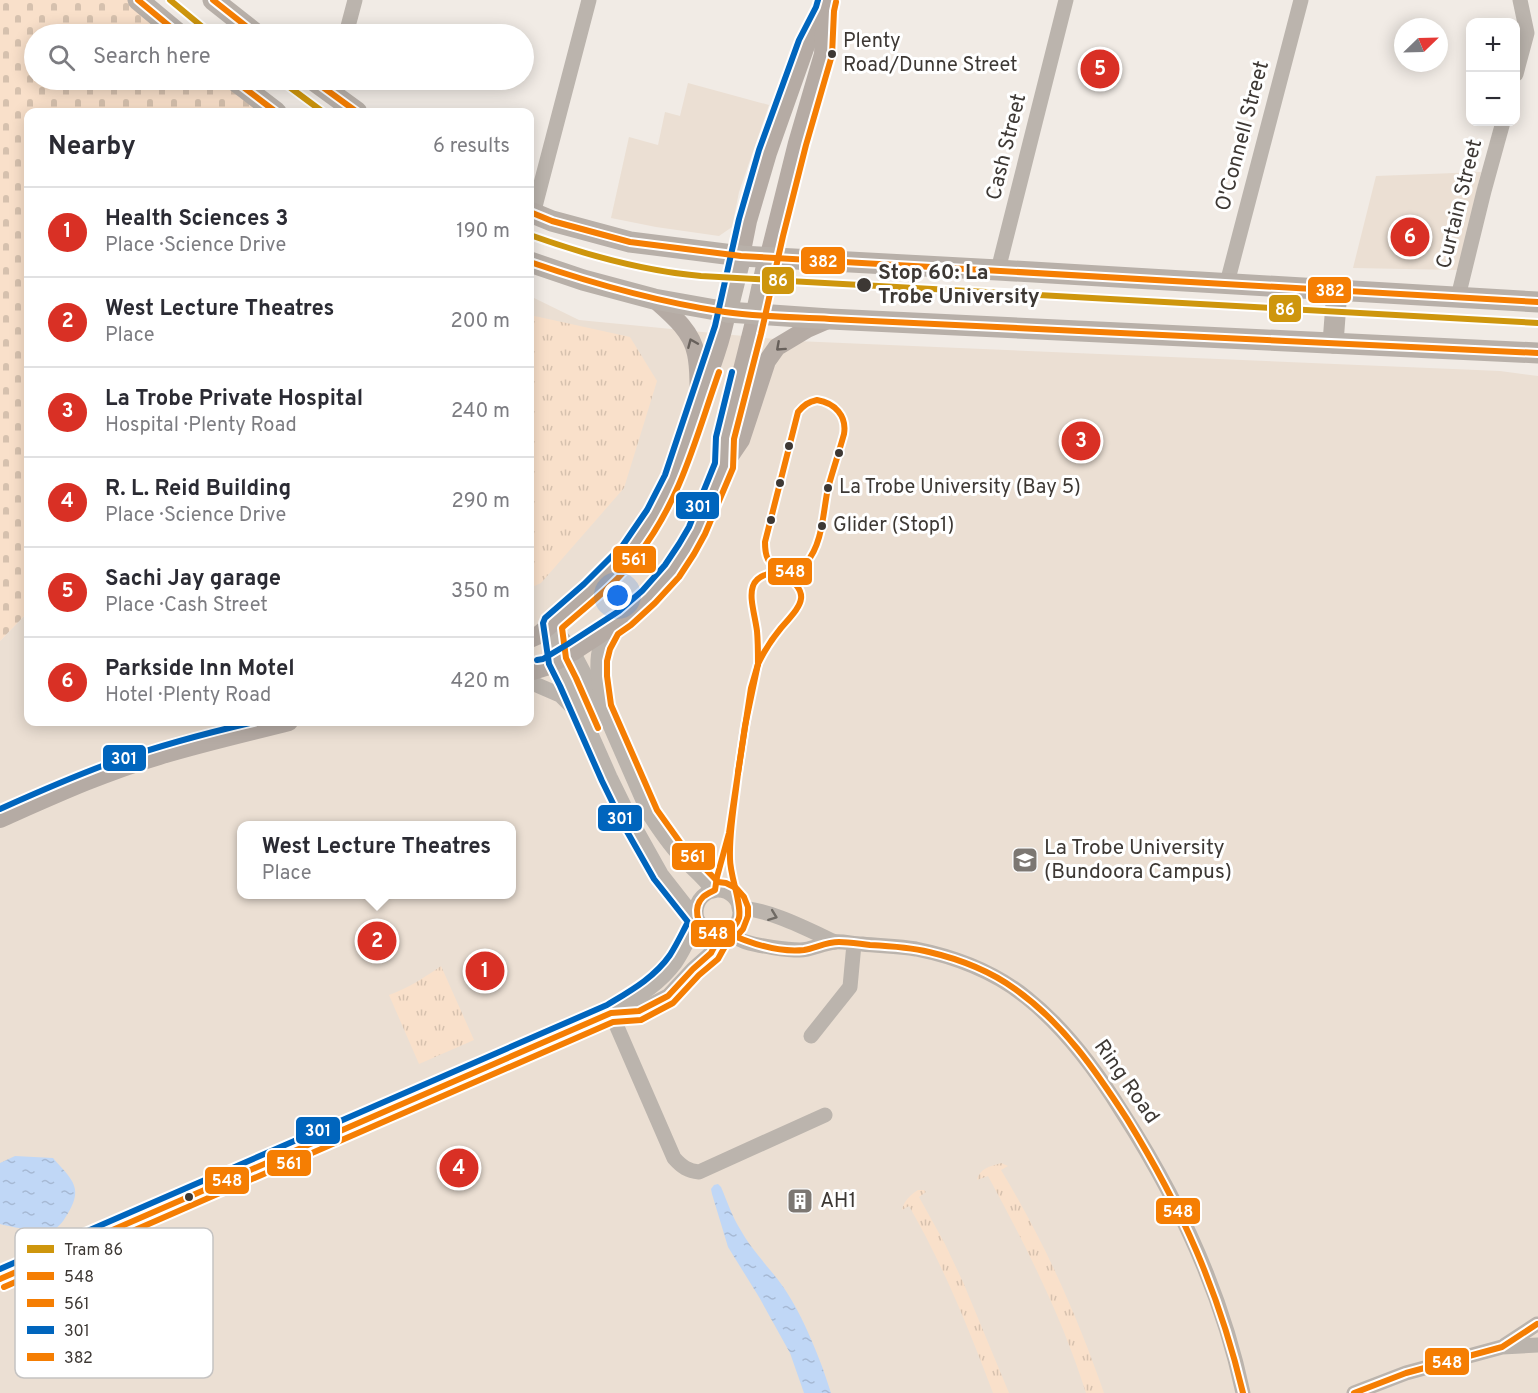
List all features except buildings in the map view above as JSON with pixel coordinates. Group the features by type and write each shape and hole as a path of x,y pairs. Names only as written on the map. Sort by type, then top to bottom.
{"highway":[{"path":"138,0 167,24"},
{"path":"213,0 238,24"},
{"path":"247,90 271,108"},
{"path":"332,90 352,108"},
{"path":"534,214 630,242 768,259 998,270 1538,302"},
{"path":"727,312 741,256"},
{"path":"756,314 768,259"},
{"path":"534,263 583,280 654,299 727,312 1538,353"},
{"path":"1333,343 1337,290"}],"main road":[{"path":"768,259 797,143 823,54 826,5"},
{"path":"741,256 750,212 768,153 807,43 826,5"},
{"path":"779,121 808,107"},
{"path":"750,212 756,215 760,213 778,163 797,143"},
{"path":"654,299 672,314 693,343 697,355 699,400"},
{"path":"534,637 611,572 655,515 673,478 724,328 727,312"},
{"path":"724,465 725,438 756,314"},
{"path":"534,671 565,656 625,618 672,571 697,531 724,465 741,440 767,361 777,347 807,329 830,319"},
{"path":"0,819 66,790 138,763 274,726"}],"street":[{"path":"349,24 355,0"},
{"path":"534,202 589,0"},
{"name":"Cash Street","path":"998,270 1066,0"},
{"name":"O'Connell Street","path":"1227,283 1301,0"},
{"path":"1516,72 1532,31 1520,0"},
{"name":"Curtain Street","path":"1458,297 1502,126"},
{"path":"552,624 565,656 585,721 660,874 706,930 716,934 723,933"},
{"path":"602,707 598,660 601,646 611,628"},
{"path":"565,656 602,707 652,819 680,856 706,880 713,891"},
{"path":"534,684 560,695 585,721"},
{"path":"117,1228 611,1013 658,982 675,963 698,919 696,908 699,900 705,894 722,891 734,898 739,908 735,925 723,933 711,953 668,996 639,1011 611,1013"},
{"name":"Ring Road","path":"739,908 762,911 835,942"},
{"name":"Ring Road","path":"723,933 745,942 800,950 835,942 914,949 951,958 982,970 1002,980 1027,998 1064,1032 1082,1054 1113,1096 1148,1151 1170,1192 1203,1265 1218,1304 1238,1368 1243,1393"},
{"path":"811,1036 850,987 854,944"},
{"path":"658,982 668,996"},
{"path":"611,1013 674,1158 690,1171 699,1172 825,1115"},
{"path":"0,1279 15,1272"},
{"path":"1538,1323 1536,1331 1538,1339"},
{"path":"1502,1347 1538,1323"},
{"path":"1354,1393 1406,1373 1502,1347 1538,1345"}],"shaded area":[{"path":"688,83 769,105 739,192 732,227 719,236 611,218 629,137 658,145 665,112 680,116"},
{"path":"1481,172 1459,270 1353,268 1376,176"},
{"name":"La Trobe University (Bundoora Campus)","path":"534,298 579,320 796,341 1500,371 1538,376 1538,1393 0,1393 0,641 24,616 24,726 534,726"}],"green space":[{"path":"0,0 129,0 157,24 24,24 24,90 233,90 255,108 24,108 24,616 0,641"},
{"path":"534,316 630,337 657,381 624,488 541,583 534,586"},
{"path":"441,966 474,1040 419,1064 389,995"},
{"path":"1001,1163 1008,1166 1001,1170 1058,1279 1083,1335 1104,1393 1086,1393 1066,1337 1016,1229 988,1176 977,1180 983,1171"},
{"path":"918,1190 926,1192 919,1197 963,1282 1009,1393 993,1393 965,1321 933,1251 909,1206 902,1210 908,1198"}],"water":[{"path":"15,1156 53,1158 71,1179 75,1192 71,1208 58,1227 22,1228 0,1224 0,1163"},
{"path":"718,1184 745,1237 784,1288 798,1312 817,1353 831,1393 804,1393 790,1353 728,1247 711,1189"}],"tram line":[{"name":"86","path":"170,0 199,24"},
{"name":"86","path":"293,90 318,108"},
{"name":"86","path":"534,236 614,261 701,276 1538,323"}],"transit line":[{"name":"382","path":"138,0 167,24"},
{"name":"382","path":"213,0 243,24"},
{"name":"301","path":"94,1228 607,1005 649,977 670,955 688,922 654,879 602,781 549,664 543,623 545,618 584,584 623,545 647,510 665,475 715,326 739,219 759,150 799,40 818,0"},
{"name":"561","path":"140,1228 613,1022 641,1020 673,1003 699,975 718,959 728,941 736,937 743,929 748,916 748,907 744,897 736,888 718,882 682,845 657,810 611,705 607,661 618,634 655,603 679,577 705,534 733,468 734,439 806,145 832,55 836,2"},
{"name":"382","path":"247,90 271,108"},
{"name":"382","path":"327,90 352,108"},
{"name":"382","path":"534,214 552,221 630,242 741,256 1538,302"},
{"name":"382","path":"534,263 651,298 751,315 1538,353"},
{"name":"561","path":"598,728 566,658 562,628 621,575 653,534 666,512 686,467 719,372"},
{"name":"301","path":"537,660 543,659 619,611 642,591 665,565 689,527 715,463 716,437 732,372"},
{"name":"548","path":"817,400 834,407 842,416 844,434 828,488 822,527 812,555 801,568 781,572 768,560 765,542 798,412 806,404 817,400"},
{"name":"548","path":"758,664 752,591 759,578 781,572"},
{"name":"548","path":"758,664 768,645 794,613 801,600 798,587 781,572"},
{"name":"548","path":"738,773 751,688 758,664"},
{"name":"548","path":"738,773 758,664"},
{"name":"301","path":"0,809 101,766 238,726"},
{"name":"548","path":"738,773 731,826 730,859 739,905 739,918 731,929 718,934 709,932 701,925 697,911 703,897 715,890 729,833 738,773"},
{"name":"548","path":"725,932 773,949 804,950 839,942 929,952 985,971 1032,1002 1063,1032 1091,1066 1127,1119 1165,1185 1182,1218 1210,1285 1243,1393"},
{"name":"548","path":"117,1228 611,1013 639,1011 668,996 711,953 721,934"},
{"name":"301","path":"0,1269 15,1262"},
{"name":"548","path":"0,1279 15,1272"},
{"name":"561","path":"4,1287 15,1282"},
{"name":"548","path":"1354,1393 1406,1373 1502,1347 1537,1324"}],"place":[{"name":"Plenty Road/Dunne Street","path":"832,54"},
{"name":"Sachi Jay garage","path":"1100,69"},
{"name":"Parkside Inn Motel","path":"1410,237"},
{"name":"Stop 60: La Trobe University","path":"864,285"},
{"name":"La Trobe Private Hospital","path":"1081,441"},
{"name":"La Trobe University (Bay 5)","path":"828,488"},
{"name":"Glider (Stop1)","path":"822,526"},
{"name":"La Trobe University (Bundoora Campus)","path":"1025,860"},
{"name":"West Lecture Theatres","path":"377,941"},
{"name":"Health Sciences 3","path":"485,971"},
{"name":"R. L. Reid Building","path":"459,1168"},
{"name":"AH1","path":"800,1201"}]}
